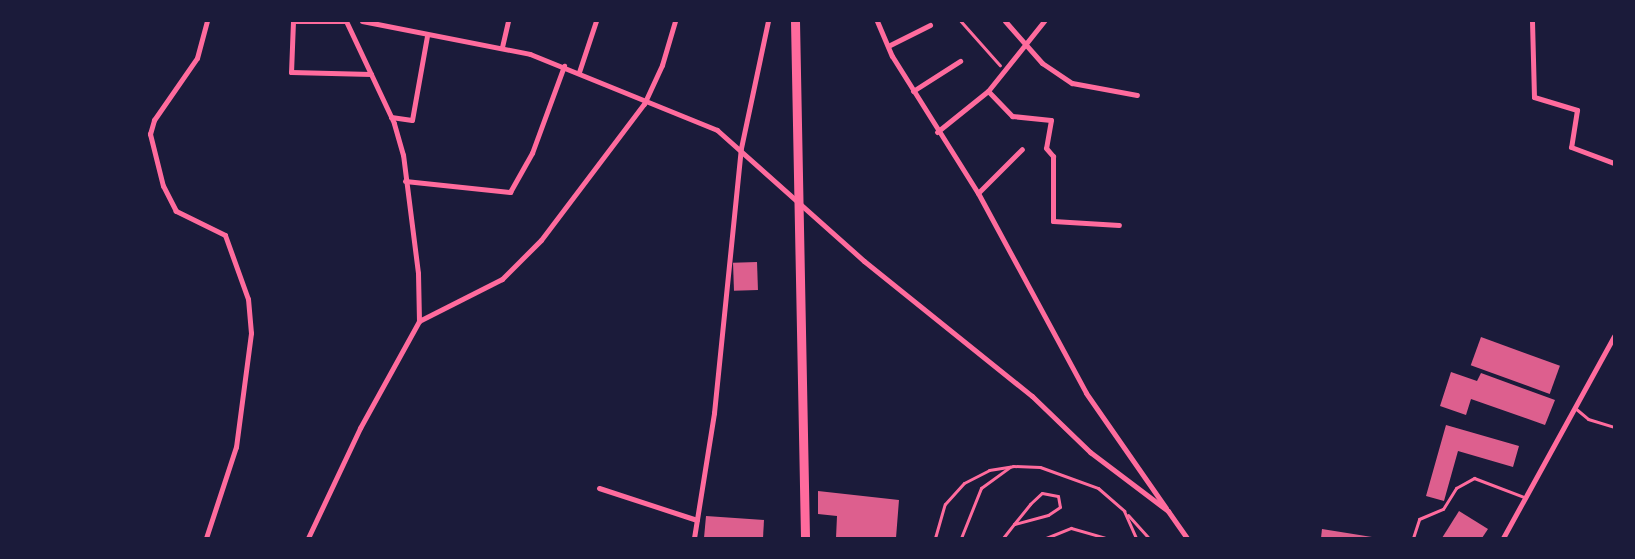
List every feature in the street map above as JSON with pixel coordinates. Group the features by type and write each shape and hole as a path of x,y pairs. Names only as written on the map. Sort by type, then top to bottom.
{"street":[{"path":"206,21 197,58 154,120 150,134 163,186 176,211 225,236 248,299 251,333 236,447 206,538"},
{"path":"308,538 360,428 419,321 418,273 405,181 391,117 371,74 346,21 293,21 291,72 371,74"},
{"path":"362,21 427,36 502,46 564,66 644,104 717,130 741,148 798,203 1032,396 1090,452 1168,511"},
{"path":"502,46 508,21"},
{"path":"579,72 596,21"},
{"path":"419,321 502,279 519,265 644,104 662,65 675,21"},
{"path":"694,538 714,413 741,148 768,21"},
{"path":"796,21 805,538"},
{"path":"877,21 888,46 937,132 978,193 1081,384 1187,538"},
{"path":"1005,21 1027,47 1072,83 1137,95"},
{"path":"937,132 988,91 1027,47 1044,21"},
{"path":"1532,21 1534,97 1577,110 1571,147 1614,163"},
{"path":"888,46 930,24"},
{"path":"391,117 412,120 427,36"},
{"path":"913,91 960,61"},
{"path":"405,181 510,192 532,153 564,66"},
{"path":"988,91 1012,116 1051,120 1046,148 1053,156 1053,221 1119,225"},
{"path":"978,193 1022,149"},
{"path":"1503,538 1614,336"},
{"path":"599,488 697,520"}],"lane":[{"path":"1574,408 1588,419 1614,427"},
{"path":"961,538 980,488 1013,466"},
{"path":"935,538 945,504 964,482 989,470 1013,466 1040,467 1098,488 1124,511 1149,538"},
{"path":"1413,538 1419,519 1443,509 1456,488 1474,478 1524,497"},
{"path":"1003,538 1014,524 1042,493 1058,496 1060,507 1048,515 1014,524"},
{"path":"1124,511 1136,538"},
{"path":"1046,538 1070,528 1105,538"}],"path":[{"path":"961,21 1003,68"}],"building":[{"path":"757,262 758,290 734,291 733,263"},
{"path":"1481,337 1560,366 1550,394 1471,365"},
{"path":"1451,372 1477,381 1481,373 1555,400 1545,425 1471,399 1466,415 1440,406"},
{"path":"1446,425 1519,446 1513,467 1458,451 1444,501 1426,496"},
{"path":"818,491 899,500 896,538 836,538 837,516 818,514"},
{"path":"1459,511 1488,529 1482,538 1442,538"},
{"path":"706,516 764,520 763,538 704,538"},
{"path":"1322,529 1372,537 1372,538 1321,538"}]}
